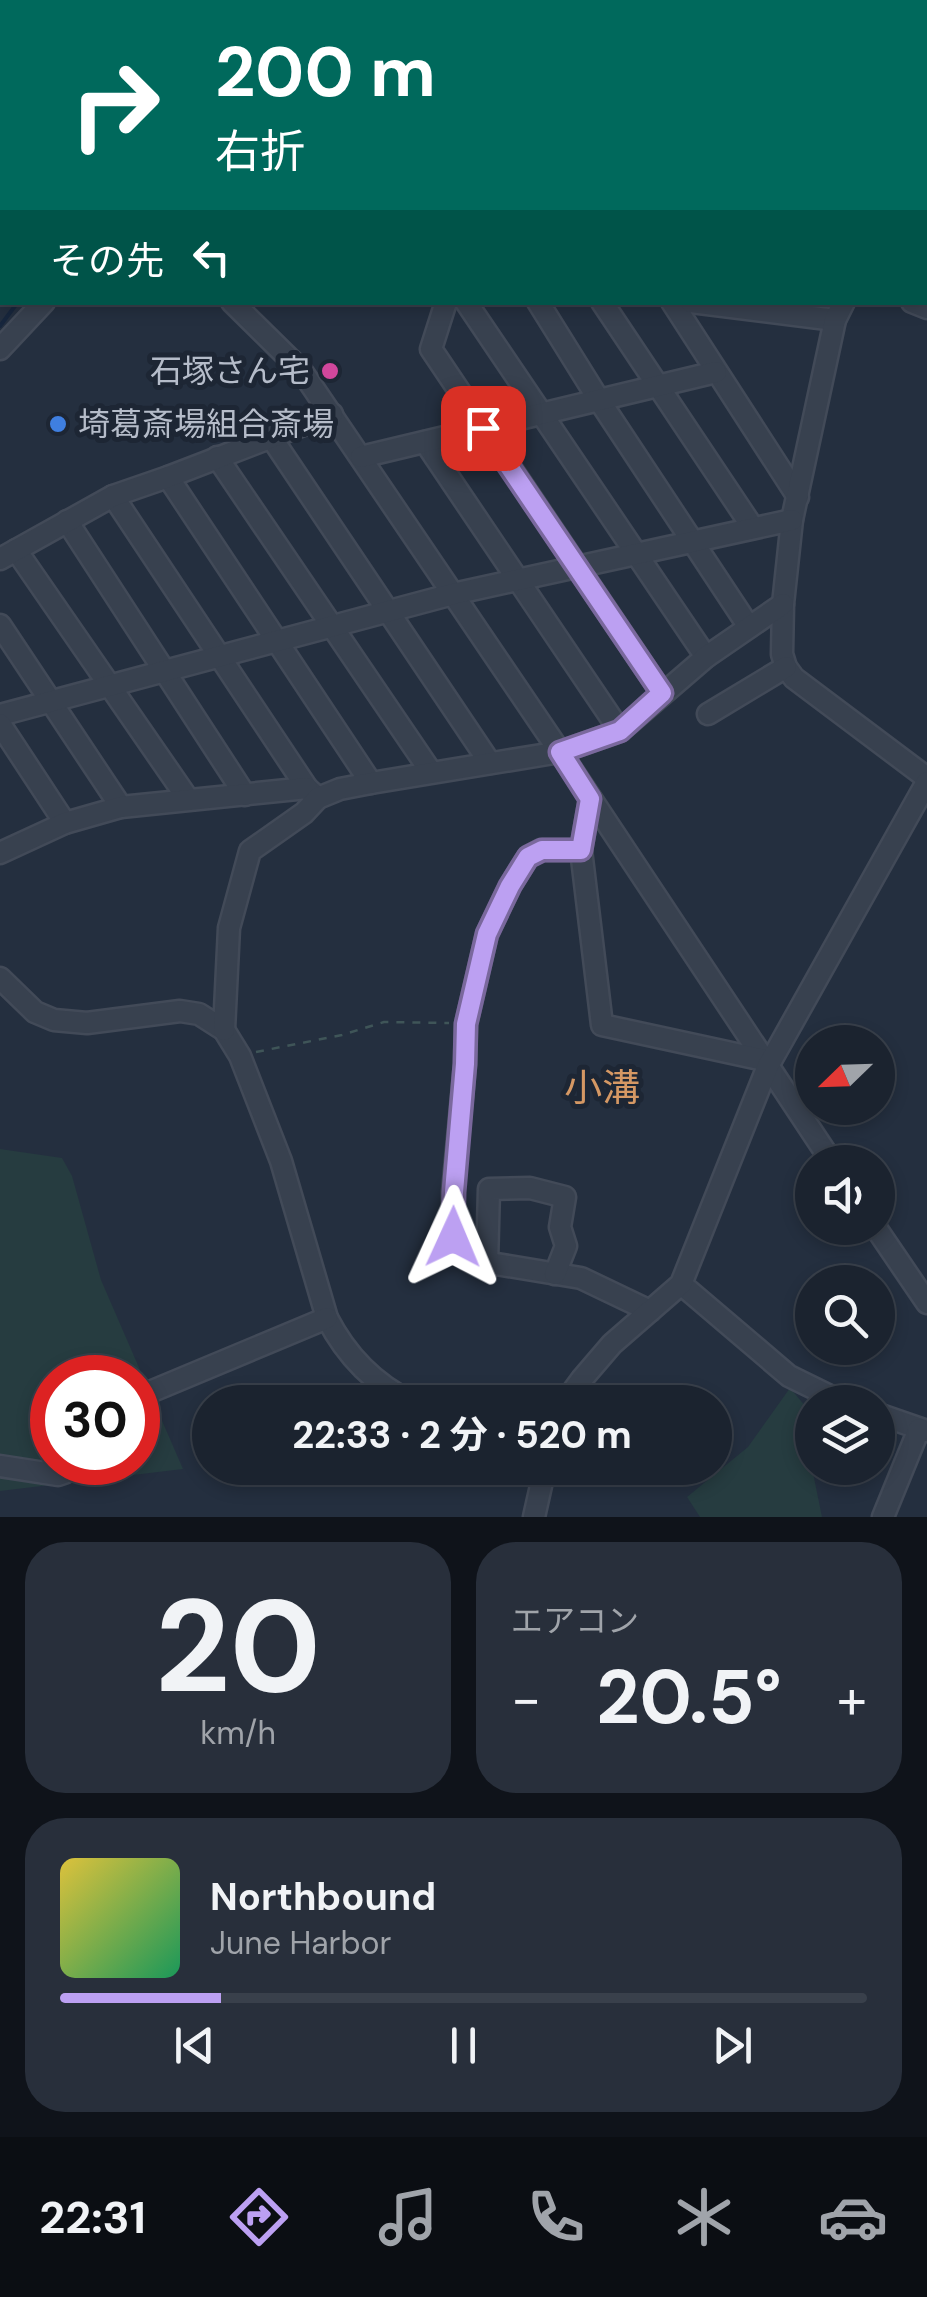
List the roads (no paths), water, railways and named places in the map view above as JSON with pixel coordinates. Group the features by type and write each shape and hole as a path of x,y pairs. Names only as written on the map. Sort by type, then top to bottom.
{"street":[{"path":"0,350 41,305"},
{"path":"235,305 301,370 332,414 821,1145"},
{"path":"445,305 430,349 662,693"},
{"path":"468,305 706,657"},
{"path":"540,305 750,627"},
{"path":"604,305 752,528"},
{"path":"674,305 798,497"},
{"path":"577,1385 612,1344 681,1284 766,1063 927,782 794,678 782,654 792,520 840,311 741,305"},
{"path":"361,458 716,372"},
{"path":"188,798 110,685 8,555 113,496 332,414"},
{"path":"272,437 490,763"},
{"path":"425,442 620,731"},
{"path":"217,456 430,772"},
{"path":"168,477 371,783"},
{"path":"113,496 313,793"},
{"path":"0,715 453,594 792,520"},
{"path":"67,521 245,795"},
{"path":"0,853 65,822 121,807 188,798 313,793 560,752 620,731 706,657 783,604"},
{"path":"0,625 121,807"},
{"path":"708,714 786,667"},
{"path":"0,724 65,822"},
{"path":"224,1030 229,928 250,851 304,813 313,793"},
{"path":"590,799 581,850 602,1025 766,1063"},
{"path":"581,850 542,850 528,857 487,934 466,1024 453,1237 466,1259 581,1278 650,1310"},
{"path":"0,978 35,1012 54,1020 87,1023 180,1011 199,1014 224,1030 240,1056 281,1161 326,1318 338,1340 382,1385"},
{"path":"487,1264 489,1188 530,1188 564,1197 560,1227 566,1246 555,1274"},
{"path":"888,1245 927,1303"},
{"path":"681,1284 789,1376 807,1385"},
{"path":"160,1388 326,1318"},
{"path":"883,1517 923,1430 895,1420"},
{"path":"0,1466 30,1471"},
{"path":"534,1517 541,1485"}],"waterway":[{"path":"0,20 0,63"},
{"path":"0,326 16,305"}],"place":[{"name":"石塚さん宅","path":"330,371"},
{"name":"埼葛斎場組合斎場","path":"58,424"}],"district":[{"name":"小溝","path":"602,1088"}]}
